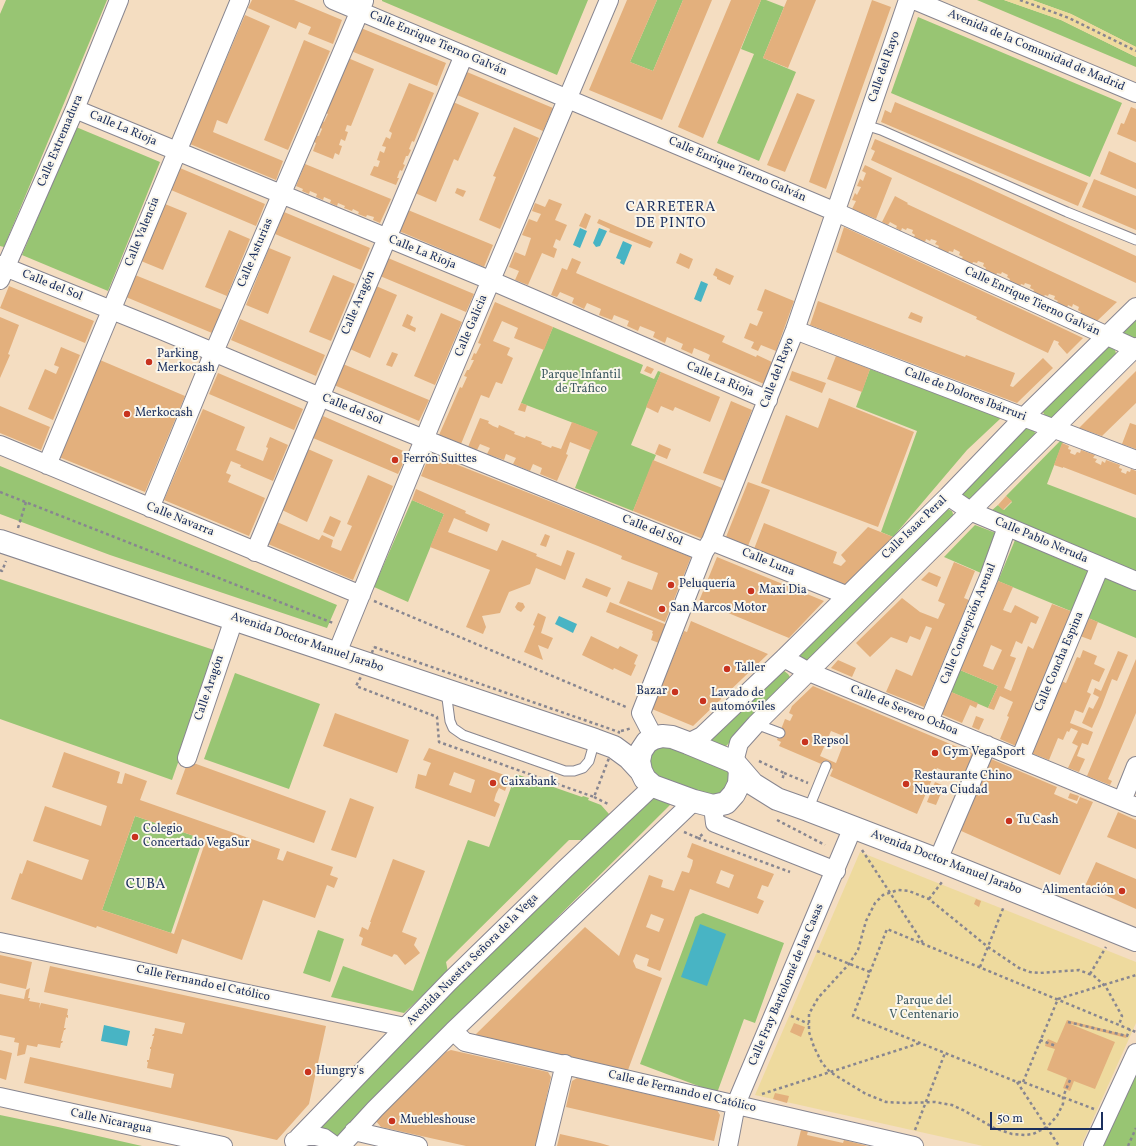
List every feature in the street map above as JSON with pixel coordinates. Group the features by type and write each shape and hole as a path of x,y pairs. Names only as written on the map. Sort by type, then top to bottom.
{"street":[{"name":"Calle Extremadura","path":"2,271 75,109 119,0"},
{"name":"Calle Valencia","path":"47,465 240,0"},
{"name":"Calle Enrique Tierno Galván","path":"333,0 362,5 464,55 836,212 1106,336 1136,348"},
{"name":"Calle Galicia","path":"337,653 609,0"},
{"name":"Calle del Rayo","path":"641,713 795,330 908,0"},
{"name":"Avenida de la Comunidad de Madrid","path":"914,0 1136,93"},
{"name":"Calle Asturias","path":"150,508 214,352 362,5"},
{"name":"Calle Aragón","path":"255,552 464,55"},
{"name":"Calle La Rioja","path":"75,109 176,152 492,281 768,400"},
{"name":"Calle del Sol","path":"2,271 112,310 425,439 708,547"},
{"name":"Calle Isaac Peral","path":"688,743 702,736 784,658 1136,307"},
{"name":"Calle de Dolores Ibárruri","path":"795,330 1136,460"},
{"path":"341,1146 453,1031 711,803 734,794 739,784 737,766 739,743 756,724 1136,348"},
{"name":"Calle Navarra","path":"0,445 361,595"},
{"name":"Calle Pablo Neruda","path":"948,496 970,511 1136,581"},
{"name":"Calle Concepción Arenal","path":"929,721 989,577 1007,527"},
{"name":"Avenida Doctor Manuel Jarabo","path":"0,541 604,743 629,758 647,779"},
{"name":"Calle Luna","path":"708,547 846,595"},
{"name":"Calle Concha Espina","path":"1020,759 1100,566"},
{"name":"Calle Aragón","path":"187,758 234,619"},
{"name":"Calle de Severo Ochoa","path":"784,658 809,672 1129,804"},
{"path":"641,713 651,740 641,751 639,761 647,779 711,803"},
{"name":"Avenida Doctor Manuel Jarabo","path":"604,743 634,745 662,736 672,737 737,766 753,784 777,799 938,860 1136,940"},
{"path":"938,860 987,745"},
{"path":"1129,804 1136,766"},
{"name":"Avenida Nuestra Señora de la Vega","path":"293,1142 405,1027 564,869 647,779"},
{"name":"Avenida Doctor Manuel Jarabo","path":"711,803 777,799"},
{"path":"711,803 715,823 836,870"},
{"name":"Calle Fray Bartolomé de las Casas","path":"728,1146 736,1104 853,827"},
{"name":"Calle Fernando el Católico","path":"0,942 405,1027"},
{"name":"Calle de Fernando el Católico","path":"453,1031 465,1042 912,1143"},
{"path":"1093,1146 1136,1053"},
{"path":"545,1146 564,1064"},
{"name":"Calle Nicaragua","path":"0,1097 222,1146"},
{"path":"354,1131 418,1146"},
{"path":"293,1142 307,1136 316,1136 324,1138 335,1146"}],"lane":[{"path":"865,125 882,130 1067,212 1136,240"},
{"path":"445,689 450,721 453,728 463,735 564,771 574,772 583,768 604,743"},
{"path":"756,724 780,733"},
{"path":"808,810 826,766"}],"path":[{"path":"1020,0 1069,18 1136,51"},
{"path":"0,492 347,628"},
{"path":"361,595 641,713"},
{"path":"784,773 817,788"},
{"path":"862,850 924,944"},
{"path":"929,899 942,882"},
{"path":"1070,1080 1057,1116 1047,1127 1033,1134 1012,1134 994,1128 952,1105 926,1102 896,1103 878,1099 856,1088 830,1072 818,1056 811,1038 809,1014 814,1003 849,964 858,950 870,910 879,898 887,893 898,890 916,893 929,899 988,947 1019,968 1030,972 1050,973 1079,970 1099,979 1122,1016 1119,1025"},
{"path":"980,967 1004,906"},
{"path":"1107,1115 1024,1082 1017,1082 853,1016 887,929 1136,1032"},
{"path":"1090,974 1107,946"},
{"path":"813,950 870,972"},
{"path":"1024,1082 1058,999 1136,975"},
{"path":"786,1014 809,1024"},
{"path":"1068,1022 1127,1036 1130,1029"},
{"path":"1040,1040 1056,1046"},
{"path":"759,1095 920,1043"},
{"path":"912,1143 945,1052"},
{"path":"1017,1082 1059,1146"},
{"path":"1128,1146 1136,1128"}],"green space":[{"path":"6,0 107,0 4,247 0,246 0,14"},
{"path":"382,0 588,0 557,75"},
{"path":"657,0 683,0 653,71 630,62"},
{"path":"761,0 766,0 784,7 763,58 796,72 759,161 717,143 754,54 741,49"},
{"path":"977,0 1004,0 1061,20 1136,57 1136,67"},
{"path":"1032,0 1136,0 1136,47 1071,14"},
{"path":"918,17 1122,103 1090,177 891,93"},
{"path":"76,127 160,162 108,291 22,255"},
{"path":"1136,313 1136,340 1125,336 1123,329"},
{"name":"Parque Infantil de Tráfico","path":"553,327 643,365 640,373 654,379 658,371 661,372 631,445 656,455 633,511 575,488 597,432 521,403"},
{"path":"1108,346 1115,350 1117,357 1057,419 1046,418 1042,410"},
{"path":"870,369 1001,418 967,450 893,537 881,532 917,431 856,407"},
{"path":"1023,427 1033,429 1036,435 974,501 962,498 961,487"},
{"path":"1060,441 1063,442 1047,484 1136,518 1136,571 991,511 998,505 1004,510 1012,502 1006,496"},
{"path":"0,466 337,605 327,628 110,555 0,514"},
{"path":"412,500 444,514 408,602 374,587"},
{"path":"946,508 952,511 954,517 810,663 801,658 799,651"},
{"path":"975,525 996,533 981,573 944,557"},
{"path":"1015,540 1090,572 1073,612 998,581"},
{"path":"1105,578 1136,591 1136,638 1088,618"},
{"path":"0,579 217,651 172,780 0,719"},
{"path":"783,670 790,677 789,684 724,748 706,739"},
{"path":"960,670 998,686 988,708 951,692"},
{"path":"235,673 320,704 289,789 204,759"},
{"path":"663,744 729,771 728,789 715,797 652,775 648,754"},
{"path":"516,774 582,797 589,798 588,800 601,805 609,814 583,840 569,840 446,962 448,972 404,1013 331,997 343,966 413,991 468,840 489,847"},
{"path":"649,794 671,804 335,1139 312,1130"},
{"path":"135,816 203,839 171,933 102,910"},
{"path":"703,913 784,943 755,1023 744,1019 717,1093 640,1064 695,917"},
{"path":"318,930 344,939 330,982 303,973"},
{"path":"1136,1070 1136,1146 1102,1146"},
{"path":"0,1115 58,1127 142,1146 0,1146"}],"sand":[{"path":"1004,0 1032,0 1071,14 1136,47 1136,57 1061,20"},
{"name":"Parque del V Centenario","path":"860,852 1136,962 1136,1023 1081,1146 983,1146 755,1095"}],"water":[{"path":"580,228 587,231 580,248 573,245"},
{"path":"599,228 607,231 600,246 596,247 593,243"},
{"path":"623,241 632,245 624,265 620,263 621,260 616,258"},
{"path":"701,281 708,284 701,302 694,299"},
{"path":"559,616 577,624 573,633 555,624"},
{"path":"700,924 726,934 707,986 681,977"},
{"path":"104,1025 130,1031 127,1046 101,1041"}],"building":[{"path":"252,0 294,0 342,20 333,44 308,34 311,27 299,22 296,29 248,8"},
{"path":"627,0 657,0 630,62 653,71 683,0 712,0 662,120 589,90"},
{"path":"731,0 761,0 703,138 678,127"},
{"path":"787,0 816,0 788,68 763,58"},
{"path":"872,0 891,7 826,189 809,182"},
{"path":"245,15 270,26 227,124 217,120 213,132 283,161 276,180 190,144"},
{"path":"361,28 446,63 437,86 351,51"},
{"path":"304,40 330,51 288,150 264,140"},
{"path":"348,58 374,69 351,126 347,125 345,131 348,132 345,141 341,139 339,145 342,146 339,155 335,153 333,159 313,151 316,143 314,142 322,129 320,127 322,121 324,122 328,114 326,113"},
{"path":"467,72 553,108 543,131 457,95"},
{"path":"409,83 434,93 414,142 412,141 409,149 411,150 408,156 406,156 403,164 405,165 402,171 400,170 396,185 370,175 374,166 378,167 380,161 377,160 380,151 384,153 386,147 382,146 386,137 390,139 392,133 389,131"},
{"path":"797,93 815,100 785,172 767,165"},
{"path":"453,102 479,113 458,161 454,159 436,202 415,193"},
{"path":"895,102 1088,183 1078,206 881,122 885,110 891,113"},
{"path":"1131,107 1136,109 1136,142 1117,134 1121,123 1124,124"},
{"path":"514,127 539,138 500,229 479,220 496,177 493,176"},
{"path":"875,139 969,179 1136,256 1136,283 871,160 875,151 871,149"},
{"path":"1109,151 1136,163 1136,189 1100,174"},
{"path":"305,164 391,199 380,223 373,220 374,217 367,215 366,217 358,214 359,212 353,209 352,211 344,208 345,206 338,203 337,206 330,203 331,200 324,197 323,200 316,197 317,194 310,191 309,194 302,191 303,189 296,186"},
{"path":"865,165 892,178 876,219 852,209 856,201 852,200 855,193 857,195 861,187 857,186 860,179 863,181 866,173 862,171"},
{"path":"180,168 265,204 256,226 171,190"},
{"path":"1094,179 1136,196 1136,230 1082,207"},
{"path":"457,188 466,191 463,197 455,193"},
{"path":"895,196 908,203 907,204 1117,302 1097,321 1080,314 1081,312 1078,310 1079,307 1073,304 1072,307 1068,305 1067,308 1056,303 1058,301 1054,299 1055,296 1049,294 1048,296 1045,295 1043,297 1033,292 1034,290 1030,288 1031,285 1025,283 1024,285 1021,284 1020,286 1009,281 1010,279 1007,277 1008,275 1002,272 1001,274 997,273 996,275 985,270 986,268 983,266 984,263 978,261 977,263 973,262 972,264 961,259 963,257 959,255 960,252 954,249 953,252 949,251 948,253 938,248 939,246 935,244 937,241 931,239 930,241 926,239 925,242 914,237 915,235 912,233 913,230 907,228 906,230 902,228 901,231 896,228 897,226 890,222 888,225 882,222"},
{"path":"549,199 562,204 555,220 567,225 560,241 556,239 553,247 557,249 554,258 542,253 528,285 515,280 519,271 509,267 515,252 525,256 531,238 522,235 529,219 537,222 541,214 532,211 535,203 545,207"},
{"path":"165,204 187,213 163,270 141,261"},
{"path":"408,210 493,245 484,267 399,231"},
{"path":"284,212 370,248 361,270 275,234"},
{"path":"585,213 591,216 586,229 579,226"},
{"path":"599,219 653,242 650,248 609,232 610,229 597,223"},
{"path":"844,227 1083,338 1067,354 1058,344 1059,342 1054,340 1048,353 976,319 977,317 836,252"},
{"path":"229,230 250,239 227,296 205,287"},
{"path":"269,248 291,257 268,314 246,305"},
{"path":"680,253 693,259 689,269 676,263"},
{"path":"388,258 474,294 466,312 380,276"},
{"path":"572,258 581,262 576,273 725,336 722,342 756,357 757,355 772,362 764,384 708,360 710,355 706,353 694,348 692,354 681,349 683,344 667,337 665,343 653,337 655,332 640,326 638,331 627,326 629,321 614,315 612,320 599,315 601,309 587,303 584,309 572,303 574,298 560,292 557,297 551,295 562,268 567,270"},
{"path":"716,268 734,276 730,285 717,279 717,277 713,275"},
{"path":"135,275 222,310 212,333 126,297"},
{"path":"333,275 355,284 331,341 309,332"},
{"path":"9,286 94,321 85,343 0,308"},
{"path":"376,286 397,295 370,358 350,349"},
{"path":"765,289 794,301 776,351 761,345 758,351 751,348 754,342 744,338 750,323 757,326 763,312 757,310"},
{"path":"818,301 965,357 966,355 1015,373 1010,386 1013,387 1043,358 1053,368 1017,403 810,325"},
{"path":"495,302 553,327 544,350 514,338 518,328 502,321 493,341 510,348 507,355 513,358 502,384 496,382 489,398 481,395 461,444 439,435 460,387 462,388 467,377 464,376 474,360 471,360 474,353 476,354 481,344 478,343"},
{"path":"911,312 923,317 921,323 908,318"},
{"path":"441,313 462,322 435,385 414,376"},
{"path":"407,314 413,317 410,325 416,328 415,332 402,326"},
{"path":"0,317 19,325 8,354 10,355 0,378"},
{"path":"240,319 325,355 316,376 231,340"},
{"path":"61,347 80,355 53,420 28,409 45,369 56,374 59,367 54,365"},
{"path":"392,352 398,354 392,367 386,365"},
{"path":"836,356 870,369 862,392 827,379"},
{"name":"Merkocash","path":"100,360 185,396 145,492 59,457"},
{"path":"343,364 429,400 419,421 334,385"},
{"path":"647,366 654,369 651,374 644,371"},
{"path":"792,371 826,383 822,393 789,380"},
{"path":"1136,371 1136,403 1102,436 1079,428"},
{"path":"661,372 720,397 710,422 675,407 673,411 661,406 658,413 646,407"},
{"path":"218,373 303,409 294,430 209,394"},
{"path":"829,398 914,432 878,527 761,483 786,415 818,428"},
{"path":"731,401 752,410 725,481 703,473"},
{"path":"521,403 527,405 525,412 518,410"},
{"path":"0,406 50,427 41,450 0,433"},
{"path":"203,409 245,427 236,450 263,461 270,437 288,445 273,481 240,467 241,465 231,461 226,473 231,475 228,482 265,498 249,536 164,500"},
{"path":"323,416 408,453 398,474 313,438"},
{"path":"480,418 489,421 488,423 493,426 498,428 499,425 515,432 514,434 525,438 526,436 542,442 541,444 551,448 552,446 561,449 572,422 598,432 590,450 570,442 566,454 568,455 557,481 540,474 542,468 533,464 530,471 513,464 516,458 506,454 504,460 487,454 490,448 480,444 477,450 468,447"},
{"path":"1130,423 1136,425 1136,449 1122,444"},
{"path":"1062,443 1069,446 1068,449 1071,450 1070,453 1075,455 1077,452 1080,453 1081,450 1095,455 1093,458 1097,459 1095,462 1101,465 1102,461 1105,463 1106,460 1120,465 1119,468 1122,469 1121,472 1126,474 1127,471 1130,472 1131,469 1136,471 1136,495 1063,467 1054,465"},
{"path":"659,444 671,449 667,459 655,454"},
{"path":"308,449 333,460 307,522 282,510"},
{"path":"430,454 691,557 665,622 619,603 628,581 652,590 658,573 621,559 622,556 598,546 421,476"},
{"path":"653,460 722,488 703,539 633,511"},
{"path":"368,475 393,486 353,580 268,544 277,522 319,540 322,535 333,540 331,547 341,551 352,526 347,524"},
{"path":"748,482 770,490 748,546 726,537"},
{"path":"416,489 466,511 465,513 490,524 487,532 454,518 448,532 497,551 502,540 537,554 536,556 561,566 567,550 575,553 565,580 536,568 530,584 509,592 500,613 482,616 486,627 483,634 466,627 490,570 430,547 444,514 412,500"},
{"path":"1006,496 1012,501 1003,510 998,505"},
{"path":"330,516 341,521 334,537 323,532"},
{"path":"764,523 837,552 833,563 841,566 846,561 841,555 868,527 893,537 845,585 754,549"},
{"path":"545,534 550,536 546,547 540,545"},
{"name":"Maxi Dia","path":"717,557 824,601 789,638 699,601"},
{"path":"954,562 975,571 964,598 969,600 924,707 886,692 896,669 912,676 932,628 926,626 920,640 910,636 907,643 891,637 870,657 856,643 902,598 920,612 938,619 945,604 938,601"},
{"path":"929,572 941,577 937,587 921,580"},
{"path":"586,578 611,588 607,597 582,587"},
{"path":"998,581 1013,587 1003,610 1011,613 1015,605 1039,617 1036,624 1031,622 1022,644 1016,641 1010,656 1016,658 1004,688 1011,691 1028,646 1033,649 1052,604 1073,612 1016,746 1000,739 1013,702 1000,696 994,710 988,708 998,686 960,670","holes":["991,645 1002,650 993,670 983,666"]},
{"path":"518,602 523,603 525,607 521,612 515,607"},
{"path":"610,602 667,625 659,643 651,640 653,631 606,612"},
{"path":"538,613 546,617 541,633 553,638 548,649 538,645 543,660 524,652 535,626 533,625"},
{"path":"1088,618 1098,622 1091,640 1080,636"},
{"path":"691,621 768,654 693,726 652,709 684,631 687,632"},
{"path":"591,636 618,649 620,646 638,655 634,664 636,665 631,676 614,668 613,670 582,655"},
{"path":"1083,650 1097,656 1094,664 1105,669 1099,682 1092,679 1087,692 1091,694 1083,713 1075,710 1070,723 1093,732 1088,745 1082,743 1077,756 1085,759 1079,772 1068,768 1078,746 1072,743 1078,731 1071,728 1069,732 1067,731 1063,740 1058,738 1049,760 1031,753 1061,681 1066,683 1077,657 1080,658"},
{"path":"1118,651 1128,655 1117,681 1112,679 1092,728 1082,723 1089,707 1093,709 1099,697 1093,694 1095,688 1101,691"},
{"path":"1136,659 1136,713 1108,779 1112,781 1110,785 1087,776"},
{"path":"838,660 856,668 852,677 831,668"},
{"path":"813,686 974,754 962,779 937,768 917,814 830,776 833,769 779,746 781,742 777,740 785,719 790,721 793,715 789,713 792,706","holes":["831,731 846,737 836,763 820,756"]},
{"path":"951,692 978,703 976,708 970,705 962,723 941,714"},
{"path":"335,713 409,740 397,773 323,746"},
{"path":"976,716 984,719 979,730 972,727"},
{"path":"429,748 510,777 505,791 499,788 496,794 494,801 500,804 495,817 415,788 418,774 426,776 431,763 423,760","holes":["454,772 475,780 471,793 449,785"]},
{"path":"64,752 120,772 117,783 122,784 125,773 147,781 140,800 280,849 277,859 283,861 287,851 333,867 330,875 338,878 334,888 327,885 315,918 263,900 242,960 182,939 177,954 97,926 96,928 11,899 20,873 22,874 27,860 82,880 89,860 33,841 45,806 101,826 107,806 52,787","holes":["135,816 206,840 174,934 102,910"]},
{"path":"991,759 1057,787 1054,794 1077,804 1080,797 1093,802 1060,875 959,830"},
{"path":"188,761 326,811 314,843 176,794"},
{"path":"935,782 944,786 936,805 927,802"},
{"path":"1070,793 1079,796 1077,801 1068,798"},
{"path":"350,798 374,807 356,858 331,850"},
{"path":"1118,812 1136,820 1136,849 1107,837"},
{"path":"692,843 774,874 768,887 762,885 757,898 764,901 758,914 690,889 660,971 647,966 649,959 636,954 633,961 636,968 662,978 628,1070 475,1035 585,927 619,956 649,875 663,880 661,887 674,891 682,871 689,873 693,860 687,857","holes":["721,870 734,875 729,888 716,883","651,914 664,919 659,932 646,927"]},
{"path":"393,859 425,871 402,932 417,938 414,945 420,953 405,965 397,955 394,954 392,957 361,945 363,938 359,936 362,927 368,930"},
{"path":"1096,862 1136,879 1136,909 1085,886"},
{"path":"976,899 981,901 979,907 974,904"},
{"path":"0,955 32,962 26,989 0,983"},
{"path":"50,966 326,1026 309,1104 277,1140 24,1083 30,1057 171,1088 174,1074 147,1068 147,1060 149,1060 150,1047 154,1036 152,1036 155,1028 182,1034 185,1023 44,992"},
{"path":"30,988 28,998 30,998 29,1001 40,1003 39,1009 41,1003 68,1009 68,1018 66,1017 64,1028 66,1028 64,1030 61,1041 63,1041 60,1048 38,1044 37,1047 27,1045 25,1054 17,1056 19,1043 14,1042 15,1038 0,1035 0,994 24,999 26,990"},
{"path":"1067,1020 1127,1035 1126,1038 1068,1023 1115,1042 1095,1089 1074,1081 1070,1091 1063,1088 1067,1078 1047,1070 1055,1049 1045,1046 1046,1042 1048,1039 1057,1043"},
{"path":"794,1023 805,1027 801,1037 790,1032"},
{"path":"0,1050 12,1053 6,1080 0,1078"},
{"path":"451,1050 548,1072 551,1077 536,1146 466,1146 381,1127 376,1121 446,1052"},
{"path":"577,1078 717,1110 720,1115 714,1141 566,1107 572,1081"},
{"path":"775,1093 789,1096 787,1103 773,1099"},
{"path":"801,1130 808,1131 807,1135 843,1143 844,1140 868,1146 797,1146"},
{"path":"560,1134 600,1143 610,1146 557,1146"}],"place":[{"name":"Parking Merkocash","path":"149,362"},
{"name":"Merkocash","path":"127,414"},
{"name":"Ferrón Suittes","path":"395,460"},
{"name":"Peluquería","path":"671,585"},
{"name":"Maxi Dia","path":"751,591"},
{"name":"San Marcos Motor","path":"662,609"},
{"name":"Taller","path":"727,669"},
{"name":"Bazar","path":"675,692"},
{"name":"Lavado de automóviles","path":"703,701"},
{"name":"Repsol","path":"805,742"},
{"name":"Gym VegaSport","path":"935,753"},
{"name":"Caixabank","path":"493,783"},
{"name":"Restaurante Chino Nueva Ciudad","path":"906,784"},
{"name":"Tu Cash","path":"1009,821"},
{"name":"Colegio Concertado VegaSur","path":"135,837"},
{"name":"Alimentación","path":"1122,891"},
{"name":"Hungry's","path":"308,1072"},
{"name":"Muebleshouse","path":"392,1121"}],"district":[{"name":"CARRETERA DE PINTO","path":"671,216"},
{"name":"CUBA","path":"146,885"}]}
